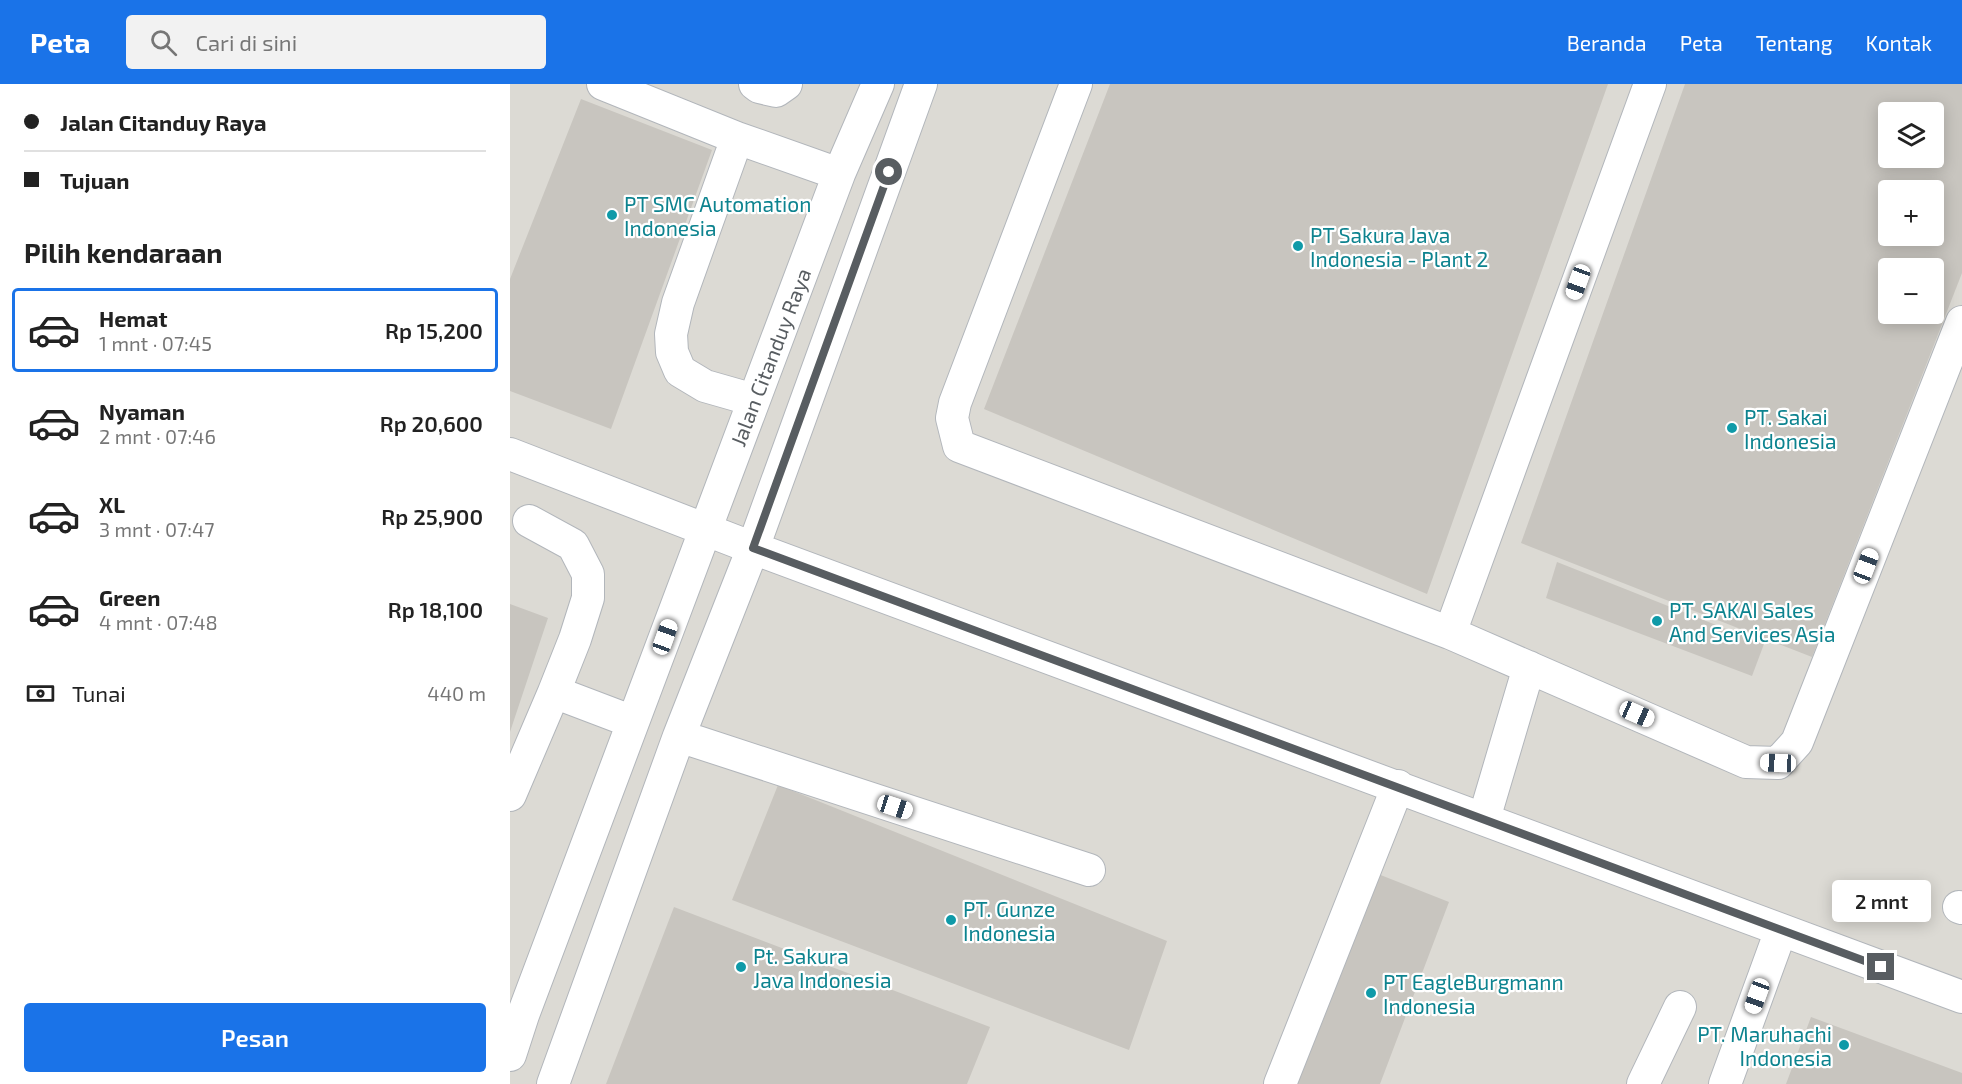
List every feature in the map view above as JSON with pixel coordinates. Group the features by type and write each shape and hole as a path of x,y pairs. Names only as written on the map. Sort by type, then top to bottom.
{"street":[{"path":"603,84 737,138 839,174"},
{"path":"755,84 776,91 786,84"},
{"name":"Jalan Citanduy Raya","path":"510,1055 517,1012 633,722 839,174 878,84"},
{"path":"553,1084 679,736 753,548 921,84"},
{"path":"1076,84 954,403 952,418 959,446 1450,633 1746,762 1778,763 1797,742 1962,322"},
{"path":"1450,633 1650,84"},
{"path":"737,138 678,303 671,334 672,352 680,371 705,386 754,400"},
{"path":"510,454 753,548 1962,997"},
{"path":"510,795 575,639 588,598 588,574 573,545 529,521"},
{"path":"1484,819 1529,667"},
{"path":"554,692 633,722"},
{"path":"679,736 1089,870"},
{"path":"1280,1084 1398,786"},
{"path":"1725,1084 1781,930"},
{"path":"1643,1084 1680,1007"}],"shaded area":[{"path":"510,84 1962,84 1962,1084 510,1084"}],"building":[{"name":"PT Sakura Java Indonesia - Plant 2","path":"1110,84 1608,84 1427,594 984,409"},
{"name":"PT. Sakai Indonesia","path":"1685,84 1962,84 1962,273 1944,319 1944,258 1878,258 1878,324 1942,324 1812,657 1521,543"},
{"name":"PT SMC Automation Indonesia","path":"581,99 712,150 611,429 510,391 510,279"},
{"name":"PT. SAKAI Sales And Services Asia","path":"1557,562 1764,644 1752,676 1546,598"},
{"path":"510,604 548,618 510,732"},
{"name":"PT. Gunze Indonesia","path":"778,785 1167,941 1129,1050 732,900"},
{"name":"PT EagleBurgmann Indonesia","path":"1373,872 1449,902 1380,1084 1293,1084"},
{"name":"Pt. Sakura Java Indonesia","path":"674,907 990,1027 967,1084 606,1084"},
{"name":"PT. Maruhachi Indonesia","path":"1811,1017 1962,1073 1962,1084 1786,1084"}],"place":[{"name":"PT SMC Automation Indonesia","path":"612,215"},
{"name":"PT Sakura Java Indonesia - Plant 2","path":"1298,246"},
{"name":"PT. Sakai Indonesia","path":"1732,428"},
{"name":"PT. SAKAI Sales And Services Asia","path":"1657,621"},
{"name":"PT. Gunze Indonesia","path":"951,920"},
{"name":"Pt. Sakura Java Indonesia","path":"741,967"},
{"name":"PT EagleBurgmann Indonesia","path":"1371,993"},
{"name":"PT. Maruhachi Indonesia","path":"1844,1045"}],"route":[{"path":"889,172 753,548 1881,967"}]}
